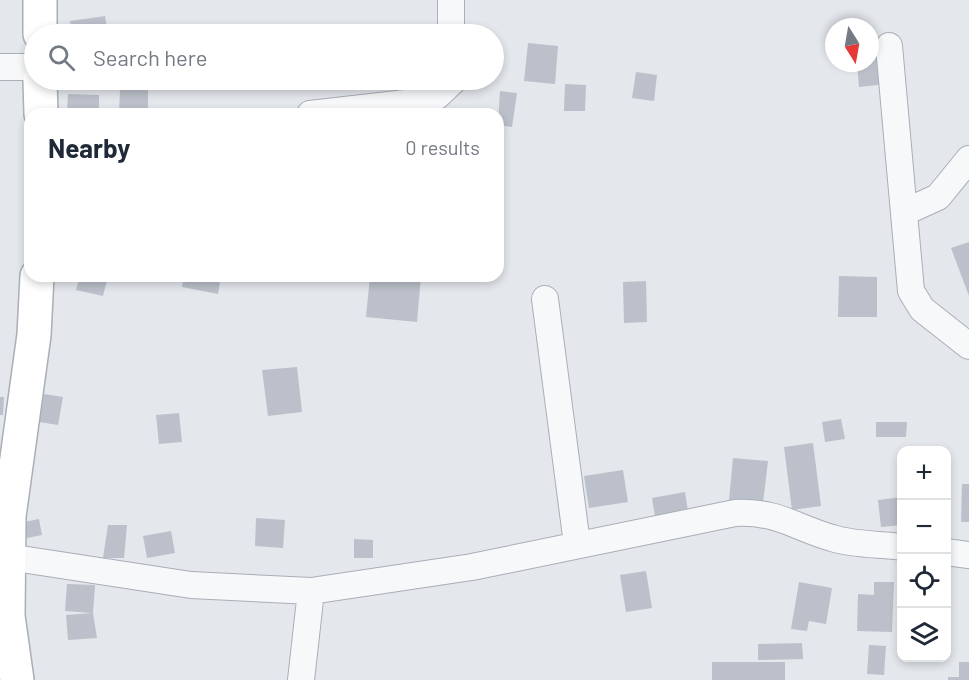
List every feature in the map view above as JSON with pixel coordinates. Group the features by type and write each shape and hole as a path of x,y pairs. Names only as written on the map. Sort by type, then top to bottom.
{"main road":[{"path":"40,0 40,24"},
{"path":"40,90 41,108"},
{"path":"17,680 8,616 5,545 8,468 34,335 37,282"}],"street":[{"path":"451,0 452,24"},
{"path":"889,46 911,291 922,309 969,346"},
{"path":"0,67 24,67"},
{"path":"362,108 406,103 437,96 443,90"},
{"path":"904,212 938,197 969,159"},
{"path":"545,299 577,544"},
{"path":"5,545 191,585 311,591 472,567 682,522 756,512 776,516 833,538 897,546"},
{"path":"951,553 969,555"},
{"path":"301,680 311,591"}],"building":[{"path":"105,16 106,24 70,24 70,21"},
{"path":"528,43 558,46 555,84 524,81"},
{"path":"885,55 887,84 859,87 858,72 879,72 879,56"},
{"path":"636,72 657,75 654,101 632,98"},
{"path":"565,84 586,85 585,111 564,111"},
{"path":"120,90 148,90 148,108 119,108"},
{"path":"500,91 517,93 512,127 504,126 504,108 499,108"},
{"path":"68,94 99,95 99,108 67,108"},
{"path":"969,242 969,296 951,248"},
{"path":"839,276 877,277 877,317 838,317"},
{"path":"646,281 647,322 624,323 623,282"},
{"path":"78,282 106,282 103,296 76,290"},
{"path":"183,282 220,282 218,294 182,287"},
{"path":"369,282 420,282 417,322 366,317"},
{"path":"297,367 302,412 268,416 262,370"},
{"path":"44,394 63,397 58,425 39,422"},
{"path":"0,397 4,397 3,415 0,415"},
{"path":"179,413 182,442 159,444 156,415"},
{"path":"841,419 845,439 825,442 822,422"},
{"path":"876,422 907,422 906,437 876,437"},
{"path":"813,443 821,506 792,510 784,447"},
{"path":"733,458 768,461 763,503 729,500"},
{"path":"623,470 628,502 589,508 584,476"},
{"path":"962,484 969,484 969,522 961,522"},
{"path":"685,492 689,518 656,523 652,498"},
{"path":"897,498 897,525 881,527 878,500"},
{"path":"256,518 285,520 283,548 255,546"},
{"path":"39,519 42,535 27,538 24,522"},
{"path":"108,525 127,525 124,558 103,558"},
{"path":"171,531 175,553 147,558 143,536"},
{"path":"354,539 373,540 373,558 354,558"},
{"path":"646,571 652,608 626,612 620,575"},
{"path":"799,582 832,588 826,624 809,621 807,631 791,629"},
{"path":"874,582 894,582 892,632 857,631 858,594 874,595"},
{"path":"67,584 95,585 93,613 97,638 68,640 66,615 92,613 65,611"},
{"path":"802,643 803,659 758,660 758,644"},
{"path":"869,645 886,646 884,675 867,674"},
{"path":"712,662 785,662 785,680 712,680"},
{"path":"959,662 969,662 969,680 948,680 948,677 959,677"}]}
